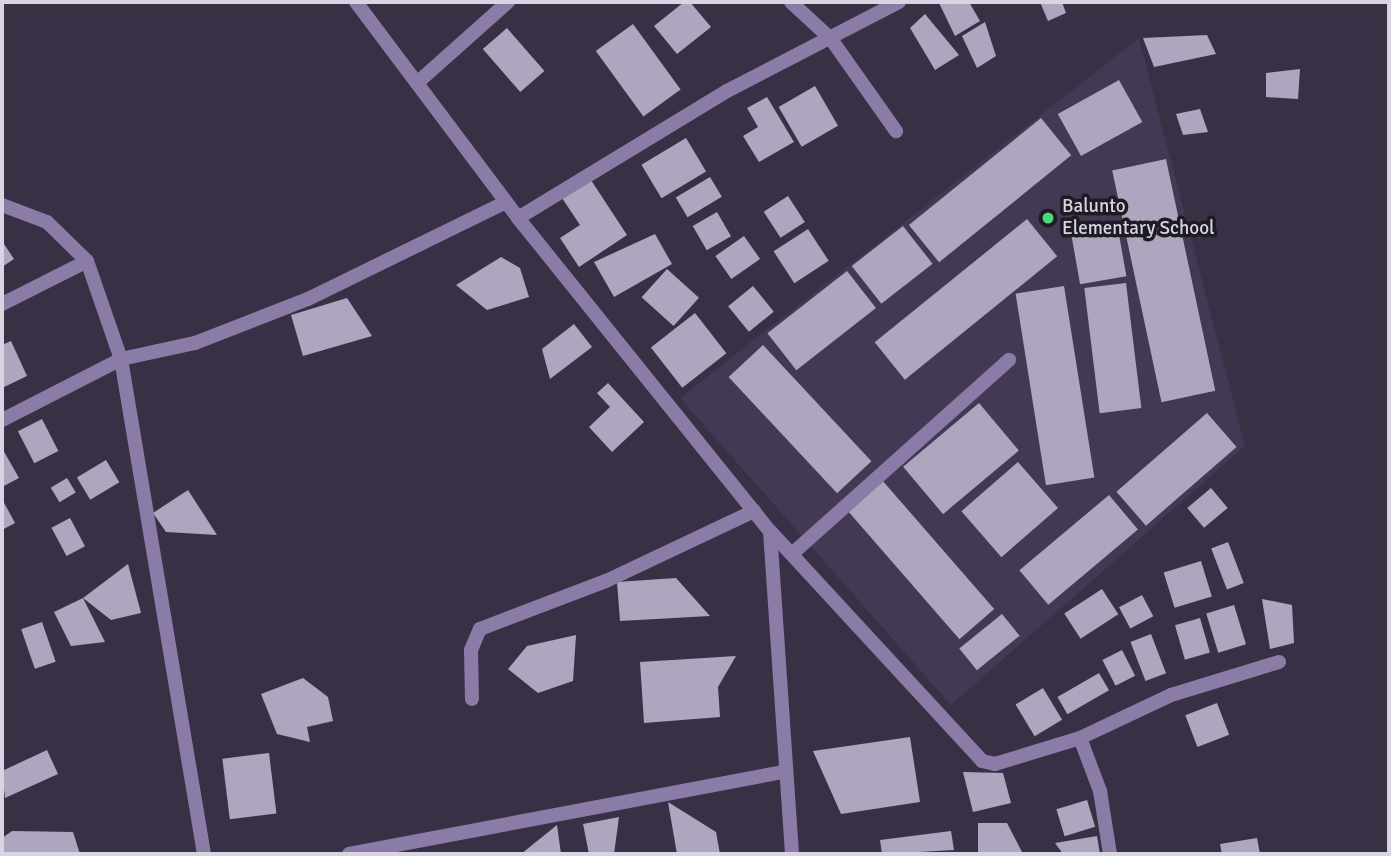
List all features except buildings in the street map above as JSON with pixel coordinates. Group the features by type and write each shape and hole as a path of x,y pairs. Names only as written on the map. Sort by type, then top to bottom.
{"street":[{"path":"356,2 518,218 770,531 982,761 995,764 1080,738 1171,695 1279,662"},
{"path":"417,83 508,2"},
{"path":"791,2 831,39 896,131"},
{"path":"518,218 727,91 899,2"},
{"path":"2,420 121,359 195,343 307,299 506,202"},
{"path":"2,205 47,222 88,261 121,359 204,854"},
{"path":"2,304 88,261"},
{"path":"793,553 1009,360"},
{"path":"471,699 471,650 480,628 606,581 754,511"},
{"path":"770,531 782,772 792,854"},
{"path":"1080,738 1100,791 1110,854"},
{"path":"349,854 782,772"}],"shaded area":[{"name":"Balunto Elementary School","path":"1139,38 1245,446 951,705 680,398"}],"place":[{"name":"Balunto Elementary School","path":"1048,218"}]}
